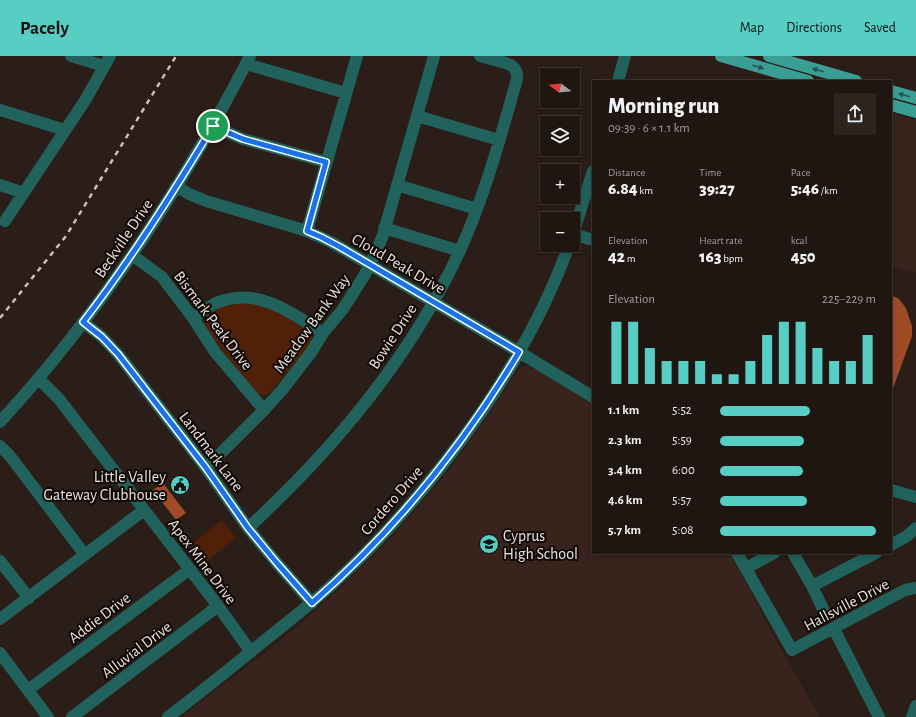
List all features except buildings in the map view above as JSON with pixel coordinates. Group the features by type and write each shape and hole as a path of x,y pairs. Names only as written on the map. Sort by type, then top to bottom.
{"main road":[{"path":"721,56 805,80"},
{"path":"769,56 853,80"},
{"path":"892,91 916,98"},
{"path":"892,105 916,112"}],"street":[{"path":"5,221 86,99 107,61 70,56"},
{"path":"307,231 357,56"},
{"name":"Meadow Bank Way","path":"206,468 282,390 312,351 323,333 343,309 370,265 377,250 384,228 434,56"},
{"name":"Bowie Drive","path":"248,528 309,469 356,416 388,373 414,334 434,302 460,250 477,209 517,79 517,73 510,65 480,56"},
{"path":"618,80 625,56"},
{"path":"248,60 346,94"},
{"name":"Beckville Drive","path":"0,422 39,379 132,255 213,126 248,60"},
{"path":"0,110 65,130"},
{"path":"417,116 499,140"},
{"path":"213,126 243,139 326,162"},
{"path":"580,212 592,174"},
{"path":"0,185 24,193"},
{"path":"397,185 477,209"},
{"name":"Cloud Peak Drive","path":"176,186 189,194 206,201 307,231 331,242 592,396"},
{"path":"384,228 460,250"},
{"path":"580,236 592,240"},
{"name":"Cordero Drive","path":"168,717 312,603 364,554 398,518 455,448 493,394 538,318 548,298 566,252"},
{"name":"Bismark Peak Drive","path":"132,255 162,277 193,318 215,352 264,410"},
{"path":"193,318 217,302 233,298 246,298 263,301 279,307 323,333"},
{"name":"Landmark Lane","path":"83,322 102,337 118,354 206,468 248,528 312,603"},
{"name":"Apex Mine Drive","path":"39,379 59,399 190,569 251,652"},
{"path":"0,446 10,456 85,555"},
{"path":"892,490 916,497"},
{"path":"0,619 144,510"},
{"path":"892,544 916,528"},
{"path":"738,554 746,568 772,554"},
{"path":"794,554 824,611"},
{"path":"812,586 874,554"},
{"path":"0,561 29,598"},
{"name":"Hallsville Drive","path":"746,568 792,650 905,590 916,588"},
{"name":"Addie Drive","path":"28,690 190,569"},
{"name":"Alluvial Drive","path":"72,717 218,606"},
{"path":"834,629 879,717"},
{"path":"0,653 48,717"},
{"path":"912,717 916,706"}],"shaded area":[{"path":"892,113 916,120 916,273 892,266"},
{"path":"892,296 899,299 906,308 912,326 912,336 892,391"},
{"path":"246,302 275,311 310,330 313,336 310,344 272,390 266,395 261,395 256,392 205,328 204,321 207,316 218,308"},
{"name":"Cyprus High School","path":"522,366 528,366 592,404 592,554 731,554 778,644 820,717 181,717 303,622 394,535 438,484 458,458"},
{"path":"163,483 186,513 176,520 153,490"},
{"path":"222,520 236,538 206,562 192,544"}],"railway":[{"path":"0,318 66,236 176,56"}],"place":[{"name":"Little Valley Gateway Clubhouse","path":"180,485"},
{"name":"Cyprus High School","path":"489,544"}],"route":[{"path":"213,126 243,139 326,162 307,231 340,247 519,352 474,422 421,491 374,544 312,603 248,528 206,468 118,354 102,337 83,322 116,278 154,222 213,126"}]}
